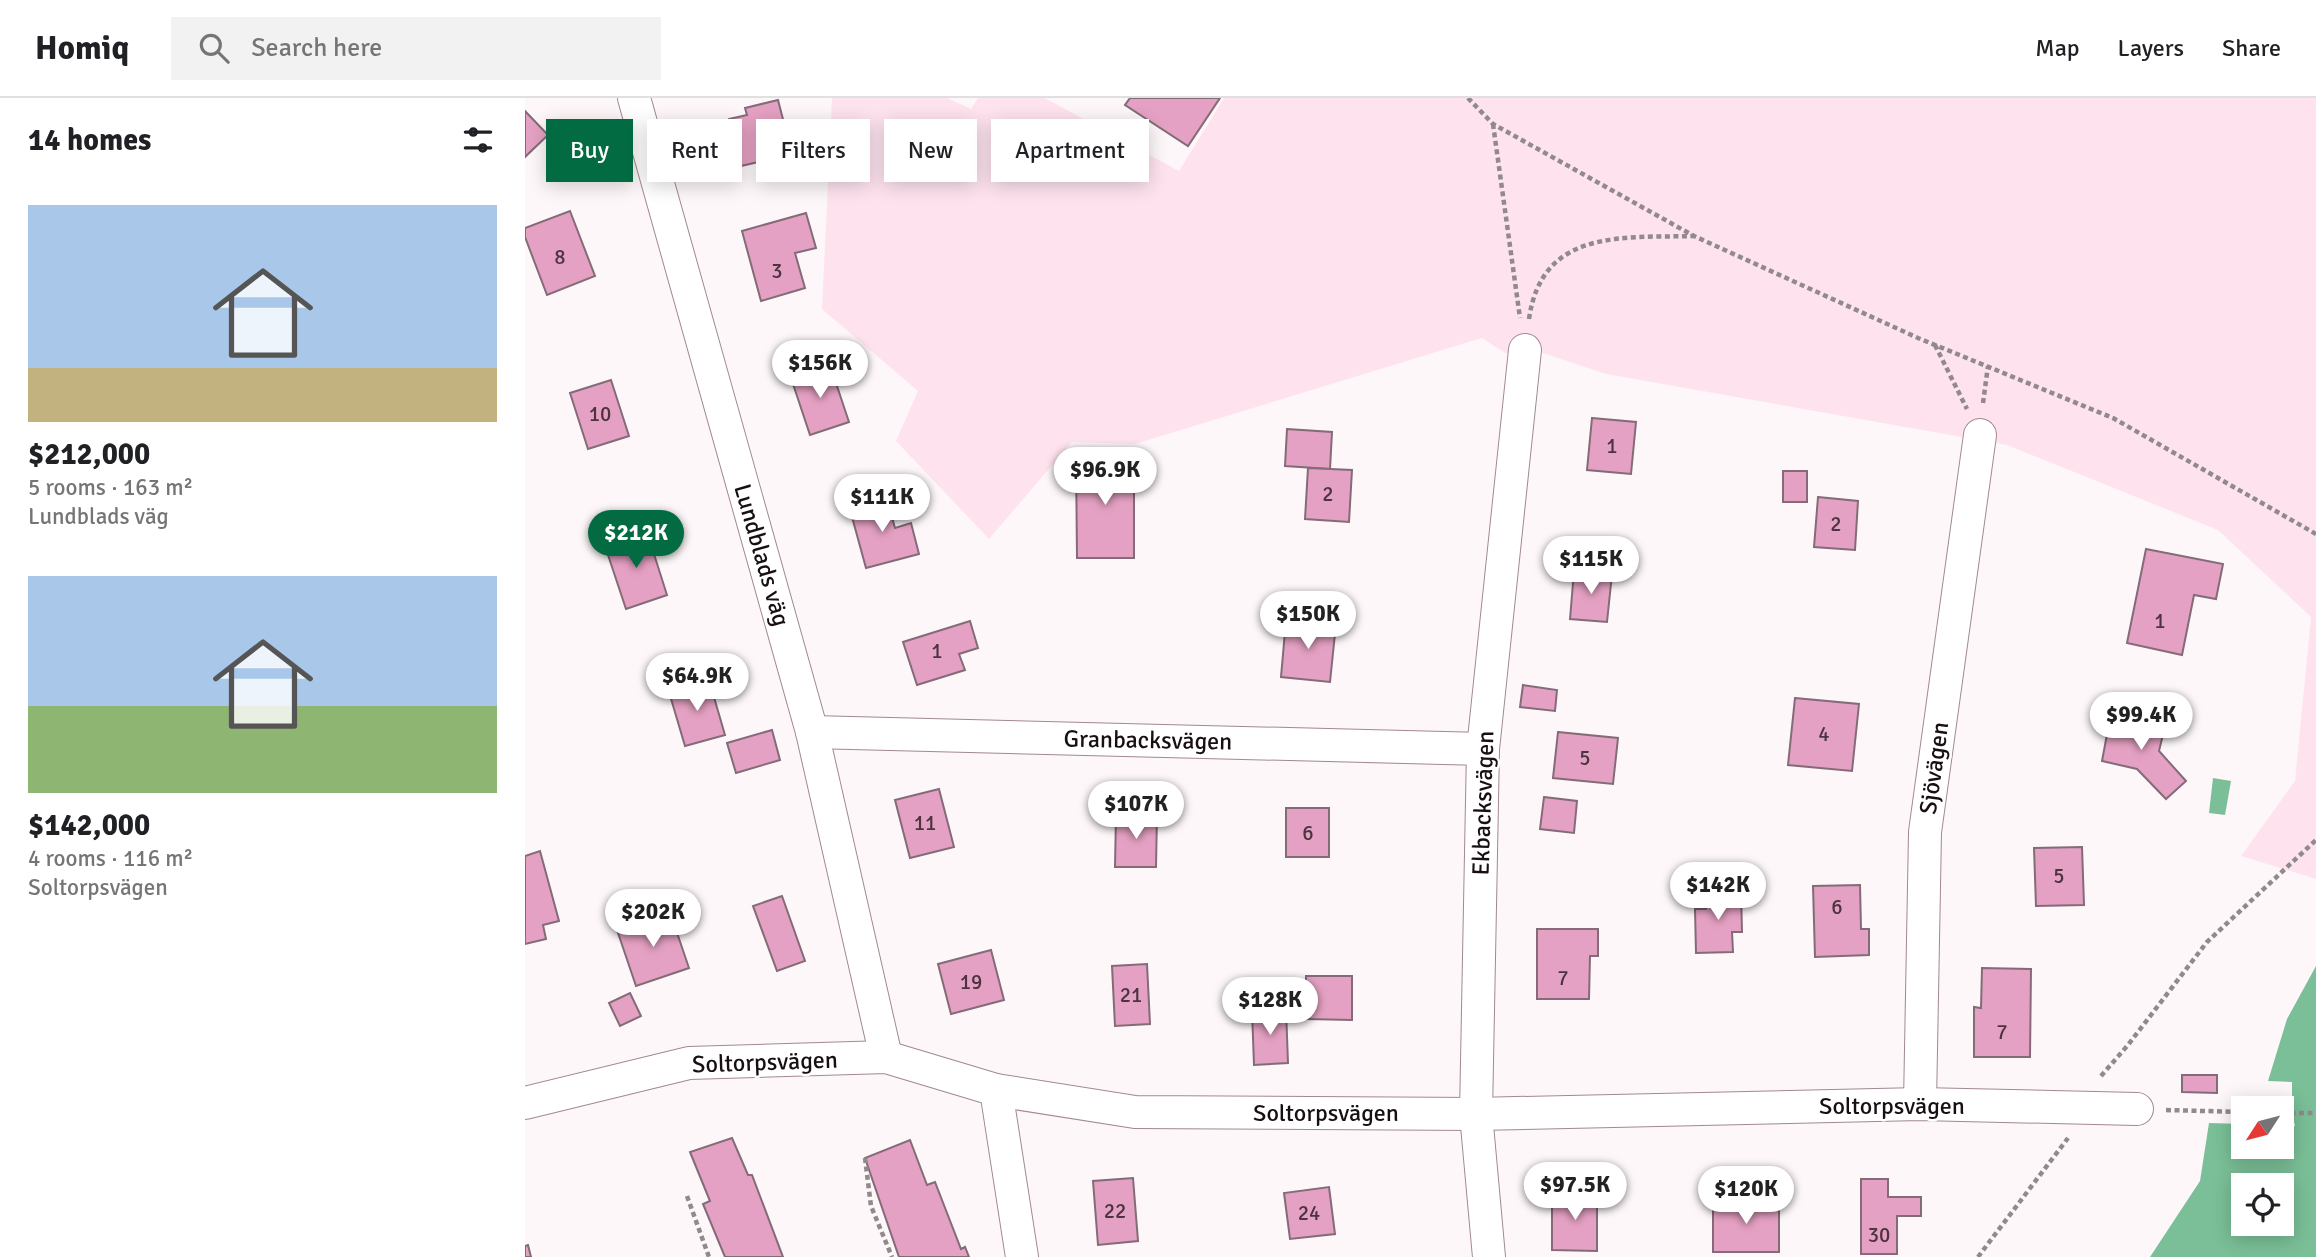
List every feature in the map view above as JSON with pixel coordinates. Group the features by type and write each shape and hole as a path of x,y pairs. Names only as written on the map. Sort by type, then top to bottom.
{"street":[{"name":"Lundblads väg","path":"633,98 812,732 886,1057"},
{"name":"Ekbacksvägen","path":"1489,1257 1476,1114 1483,748 1525,351"},
{"name":"Sjövägen","path":"1920,1104 1925,832 1980,435"},
{"name":"Granbacksvägen","path":"812,732 1483,748"},
{"name":"Soltorpsvägen","path":"525,1103 689,1063 886,1057 996,1090 1135,1112 1476,1114 1920,1104 2137,1109"},
{"path":"996,1090 1022,1257"}],"path":[{"path":"1468,98 1493,124 1694,236 1935,345 2113,418 2316,534"},
{"path":"1493,124 1525,351"},
{"path":"1525,351 1531,306 1553,261 1601,239 1694,236"},
{"path":"1935,345 1980,435"},
{"path":"1980,435 1988,366"},
{"path":"1977,1257 2064,1146 2079,1121 2090,1087 2128,1045 2207,942 2316,840"},
{"path":"2137,1109 2231,1112"},
{"path":"2294,1113 2316,1114"},
{"path":"865,1158 870,1206 893,1257"},
{"path":"687,1196 709,1257"}],"shaded area":[{"path":"832,98 947,98 971,109 978,98 1045,98 1084,119 991,119 991,182 1149,182 1149,155 1179,171 1224,98 2316,98 2316,879 2241,856 2295,781 2311,617 2218,530 2007,445 1606,374 1540,352 1505,353 1482,338 1135,444 1072,442 989,539 896,441 918,391 822,309 828,182 870,182 870,119 831,119"},
{"path":"2213,778 2231,781 2225,815 2209,813"},
{"path":"2316,966 2316,1257 2150,1257 2200,1181 2209,1123 2231,1124 2231,1159 2294,1159 2292,1082 2268,1081 2287,1019"}],"building":[{"path":"1130,98 1220,98 1188,146 1125,105"},
{"path":"778,100 783,119 756,119 756,163 742,166 742,119 729,119 747,115 745,108"},
{"path":"525,111 546,133 546,137 525,157"},
{"path":"570,211 595,276 547,295 525,237 525,228"},
{"path":"806,213 816,248 795,253 805,288 761,301 742,231"},
{"path":"830,365 849,422 810,435 791,378"},
{"path":"611,380 629,436 588,449 570,393"},
{"path":"1592,418 1636,422 1631,474 1587,470"},
{"path":"1287,429 1332,432 1330,469 1285,466"},
{"path":"1076,456 1134,456 1134,558 1077,558"},
{"path":"1308,468 1352,470 1349,522 1305,519"},
{"path":"1783,471 1807,471 1807,502 1783,502"},
{"path":"886,496 895,528 911,523 919,554 866,568 849,506"},
{"path":"1818,497 1858,501 1855,550 1814,547"},
{"path":"647,532 667,595 626,609 605,546"},
{"path":"2146,549 2223,564 2216,599 2194,595 2182,655 2127,643"},
{"path":"1574,571 1612,574 1607,622 1570,619"},
{"path":"1286,620 1336,624 1330,682 1281,677"},
{"path":"970,621 978,648 959,654 965,670 917,685 903,642"},
{"path":"709,680 725,735 685,746 669,692"},
{"path":"1523,685 1557,690 1555,711 1520,707"},
{"path":"1795,698 1859,704 1852,771 1788,765"},
{"path":"2111,713 2165,726 2159,751 2186,781 2166,799 2137,769 2102,761"},
{"path":"772,730 780,760 736,773 727,743"},
{"path":"1558,732 1618,738 1613,784 1553,778"},
{"path":"939,789 954,847 910,858 895,800"},
{"path":"1544,797 1577,801 1574,833 1540,829"},
{"path":"1286,808 1329,808 1329,857 1286,857"},
{"path":"1116,815 1157,815 1156,867 1115,867"},
{"path":"2082,847 2084,905 2036,906 2034,848"},
{"path":"540,851 559,921 543,925 546,939 525,944 525,856"},
{"path":"1860,885 1861,929 1869,929 1869,955 1815,957 1813,886"},
{"path":"1741,891 1742,932 1732,932 1733,952 1696,953 1695,909 1706,909 1705,892"},
{"path":"782,896 805,961 777,971 753,906"},
{"path":"670,912 689,968 636,986 617,930"},
{"path":"1537,929 1598,929 1598,956 1590,956 1589,999 1537,999"},
{"path":"991,950 1004,1000 951,1014 938,964"},
{"path":"1147,964 1150,1024 1115,1026 1112,966"},
{"path":"1982,968 2031,969 2030,1057 1974,1057 1974,1007 1981,1008"},
{"path":"1306,976 1352,976 1352,1020 1306,1019"},
{"path":"630,993 641,1016 620,1026 609,1003"},
{"path":"1286,1009 1288,1063 1254,1065 1252,1011"},
{"path":"2182,1075 2217,1075 2217,1093 2182,1092"},
{"path":"732,1138 748,1175 752,1175 783,1257 725,1257 703,1204 710,1201 690,1152"},
{"path":"910,1140 927,1185 935,1182 961,1249 965,1247 969,1257 899,1257 865,1158"},
{"path":"1133,1178 1138,1241 1098,1245 1093,1181"},
{"path":"1861,1179 1888,1179 1888,1197 1921,1197 1921,1216 1897,1216 1897,1254 1861,1254"},
{"path":"1329,1187 1335,1234 1290,1239 1284,1193"},
{"path":"1552,1194 1597,1194 1597,1251 1552,1250"},
{"path":"1713,1200 1779,1200 1779,1252 1713,1252"},
{"path":"528,1245 531,1257 525,1257 525,1246"}]}
